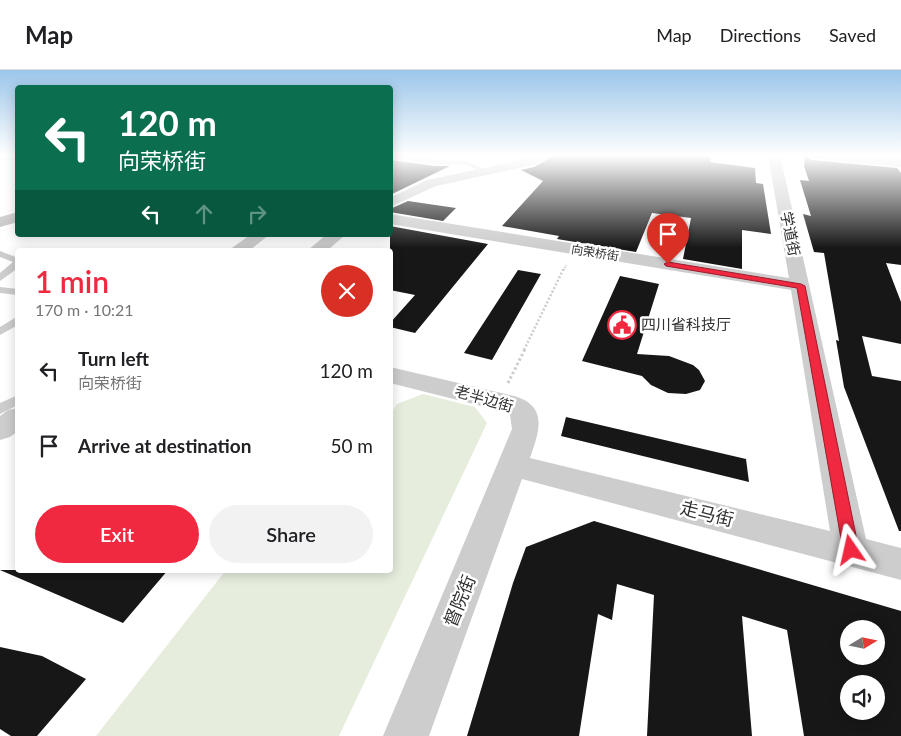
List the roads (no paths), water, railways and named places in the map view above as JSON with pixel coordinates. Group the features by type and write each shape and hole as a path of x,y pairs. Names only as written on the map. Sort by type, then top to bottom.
{"main road":[{"path":"0,212 15,208"},
{"path":"0,222 15,218"}],"street":[{"path":"393,202 426,186"},
{"name":"学道街","path":"780,186 851,550"},
{"name":"向荣桥街","path":"393,219 801,286"},
{"path":"241,248 258,237"},
{"path":"320,248 334,237"},
{"name":"老半边街","path":"393,376 514,405 523,412 526,429 513,466"},
{"path":"0,430 15,419"},
{"name":"走马街","path":"513,466 901,564"},
{"name":"督院街","path":"406,736 513,466"}],"lane":[{"path":"0,254 15,261"},
{"path":"0,278 15,265"},
{"path":"0,290 15,292"},
{"path":"0,332 15,321"},
{"path":"0,409 15,402"}],"place":[{"name":"四川省科技厅","path":"622,325"}]}
